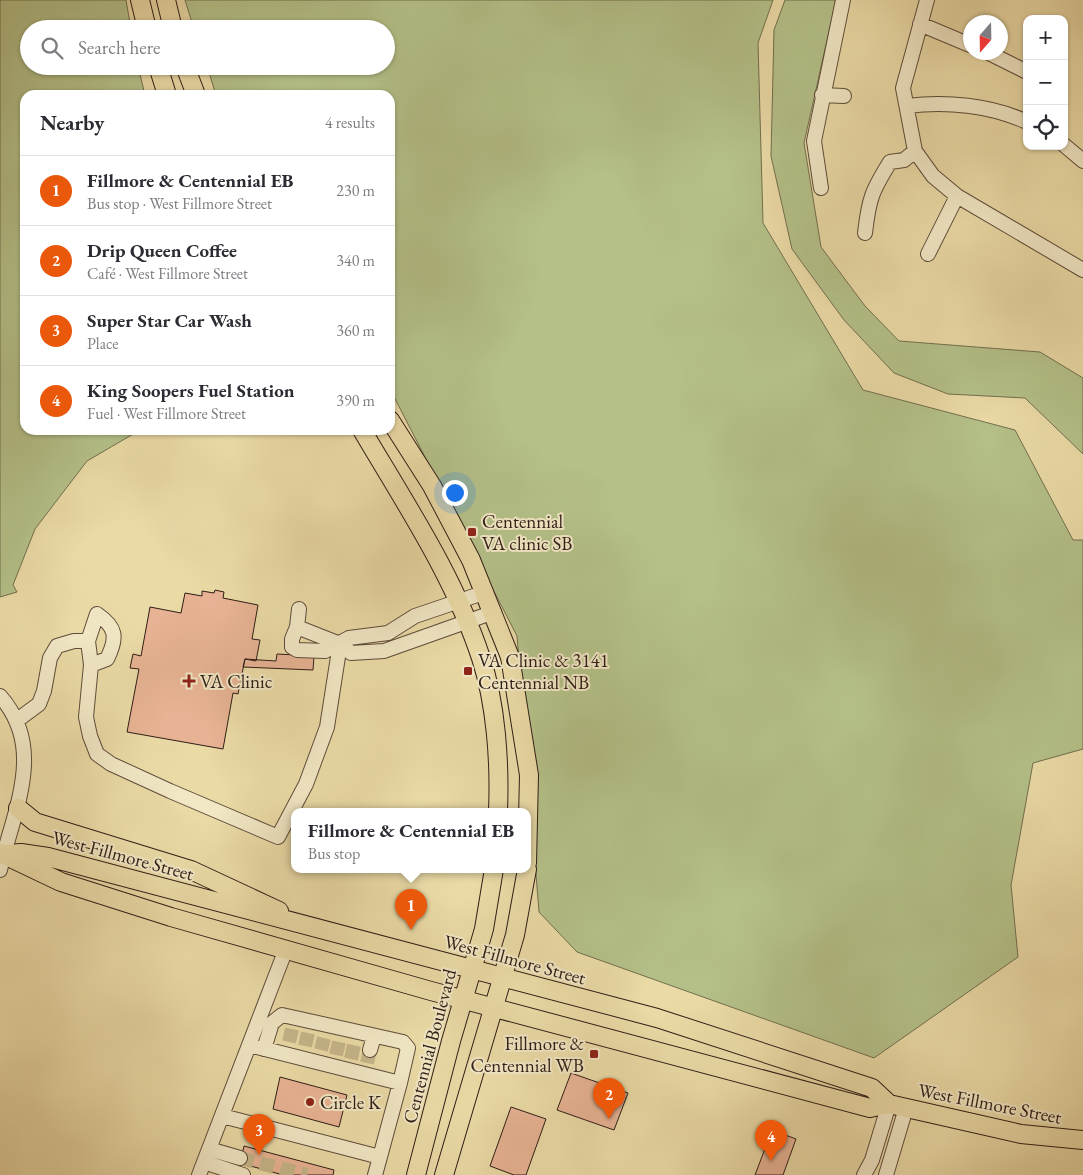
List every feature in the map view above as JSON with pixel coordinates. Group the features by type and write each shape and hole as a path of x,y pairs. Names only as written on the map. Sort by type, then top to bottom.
{"main road":[{"path":"140,0 145,20"},
{"path":"166,0 171,20"},
{"path":"161,75 165,90"},
{"path":"188,75 194,90"},
{"path":"395,428 432,486 471,560 494,612 510,658 529,775 528,808"},
{"path":"365,435 429,542 467,621 484,670 494,726 499,775 498,808"},
{"path":"18,808 27,818 43,824 192,870 239,891 310,927"},
{"name":"West Fillmore Street","path":"1,859 21,853 48,857 657,1018 872,1088 889,1104"},
{"name":"West Fillmore Street","path":"1,859 61,882 286,950 870,1108 889,1104 1021,1134 1083,1140"},
{"name":"Centennial Boulevard","path":"416,1175 471,969 484,929 493,873"},
{"path":"444,1175 495,1008 523,897 526,873"}],"street":[{"path":"821,188 814,141 843,0"},
{"path":"927,0 903,88 915,151 933,176 956,196 1083,270"},
{"path":"920,24 963,42"},
{"path":"1003,60 1023,70"},
{"path":"822,95 844,96"},
{"path":"906,106 949,104 973,107 1023,121"},
{"path":"1068,148 1083,161"},
{"path":"865,233 868,205 874,188 890,162 904,160 915,151"},
{"path":"928,254 956,196"},
{"path":"299,609 292,647 297,650 325,650 349,638 388,633 415,616 486,592"},
{"path":"297,627 340,644 351,653 384,651 494,612"},
{"path":"91,665 107,659 111,651 114,631 110,623 97,614 88,642 91,665 86,717 90,736 97,754 110,764 161,788 278,837 291,812"},
{"path":"16,721 39,704 44,691 50,658 57,646 74,641 88,642"},
{"path":"293,808 306,784 327,727 340,644"},
{"path":"0,696 16,721 24,764 23,787 18,808 1,859"},
{"path":"204,1162 286,950"},
{"path":"264,1049 272,1022 282,1015 290,1036"},
{"path":"249,1045 264,1049 290,1036 352,1051 400,1083"},
{"path":"290,1036 352,1051 374,1036 403,1042 408,1048 375,1175"},
{"path":"367,1062 374,1036"},
{"path":"864,1175 872,1160 889,1104"},
{"path":"886,1175 906,1108"},
{"path":"222,1116 380,1157"},
{"path":"204,1162 240,1158"},
{"path":"204,1162 243,1175"}],"green space":[{"path":"0,0 126,0 129,20 20,20 20,75 140,75 144,90 20,90 20,435 131,435 87,461 35,529 13,585 17,592 0,597"},
{"path":"185,0 773,0 758,43 763,223 863,390 1015,430 1073,540 1083,540 1083,749 1033,763 1011,885 1018,957 874,1058 577,952 539,912 517,636 395,399 395,90 214,90 210,75 395,75 395,20 191,20"},
{"path":"785,0 836,0 804,143 821,247 865,306 899,341 1040,352 1083,378 1083,454 1025,398 948,394 894,373 844,320 792,249 771,156 774,30"}],"building":[{"name":"VA Clinic","path":"215,590 224,592 223,598 258,605 252,639 260,640 256,661 245,659 238,694 233,693 223,749 127,732 139,669 130,668 133,654 141,656 150,607 181,613 185,593 202,596 202,591 214,593"},
{"path":"277,654 314,656 313,670 243,667 245,659 276,661"},
{"path":"571,1073 628,1093 614,1130 557,1110"},
{"name":"Circle K","path":"280,1077 347,1095 339,1127 273,1109"},
{"path":"511,1107 546,1119 526,1175 514,1175 490,1166"},
{"path":"772,1130 796,1139 783,1175 755,1175"},
{"path":"244,1146 334,1170 333,1175 283,1175 240,1163"}],"tunnel":[{"path":"289,1042 292,1029"},
{"path":"305,1046 308,1033"},
{"path":"321,1050 324,1038"},
{"path":"336,1055 339,1042"},
{"path":"351,1059 354,1045"},
{"path":"367,1063 370,1050"},
{"path":"240,1158 307,1175"}],"place":[{"name":"Centennial VA clinic SB","path":"472,532"},
{"name":"VA Clinic & 3141 Centennial NB","path":"468,671"},
{"name":"VA Clinic","path":"189,681"},
{"name":"Fillmore & Centennial EB","path":"411,930"},
{"name":"Fillmore & Centennial WB","path":"594,1054"},
{"name":"Circle K","path":"310,1102"},
{"name":"Drip Queen Coffee","path":"609,1119"},
{"name":"Super Star Car Wash","path":"259,1155"},
{"name":"King Soopers Fuel Station","path":"771,1161"}]}
